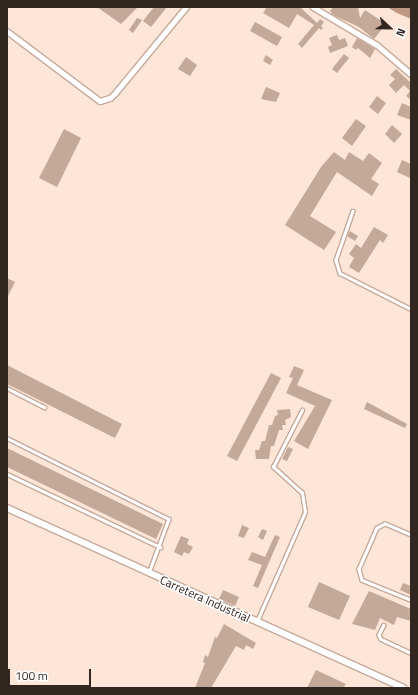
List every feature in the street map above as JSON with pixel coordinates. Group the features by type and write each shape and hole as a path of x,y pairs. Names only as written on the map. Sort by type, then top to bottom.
{"main road":[{"name":"Carretera Industrial","path":"7,508 149,574 403,688"}],"street":[{"path":"7,31 100,101 110,98 116,92 186,7"},
{"path":"313,7 377,45 411,74"}],"lane":[{"path":"353,211 336,260 337,267 347,278 411,309"},
{"path":"7,388 44,408"},
{"path":"257,622 304,512 302,493 273,467 302,410"},
{"path":"7,438 169,519 149,574"},
{"path":"7,474 160,547"},
{"path":"411,535 386,524 377,528 359,569 362,580 411,600"},
{"path":"384,625 380,635 381,639 411,652"}],"shaded area":[{"path":"387,7 411,7 411,19 397,13"}],"building":[{"path":"97,7 138,7 121,24"},
{"path":"154,7 167,7 151,27 143,21"},
{"path":"267,7 300,7 317,23 320,19 324,22 321,26 323,28 321,30 319,28 302,48 298,44 314,25 297,14 289,28 263,13"},
{"path":"333,7 358,7 360,18 365,10 386,24 374,39 359,27 333,15 330,11"},
{"path":"137,18 142,20 133,33 129,30"},
{"path":"255,22 282,37 277,46 250,31"},
{"path":"337,35 339,40 345,38 348,46 330,53 328,47 332,45 329,38"},
{"path":"357,38 375,49 370,58 358,48 356,50 352,47"},
{"path":"344,54 349,58 337,73 332,69"},
{"path":"266,55 273,60 270,65 263,61"},
{"path":"186,57 197,65 190,76 178,69"},
{"path":"396,69 411,83 411,100 406,96 410,91 404,85 396,93 389,85 395,79 390,75"},
{"path":"266,87 280,93 276,102 261,99"},
{"path":"377,96 386,103 378,114 369,107"},
{"path":"402,103 411,107 411,120 397,115"},
{"path":"356,119 366,126 352,146 342,138"},
{"path":"392,125 402,134 394,143 385,134"},
{"path":"64,129 81,138 57,187 39,178"},
{"path":"334,152 345,160 349,152 363,161 369,153 382,163 371,179 379,184 372,196 337,172 310,216 336,232 324,250 285,225 321,167"},
{"path":"402,160 411,164 410,178 397,172"},
{"path":"374,227 388,235 383,243 380,240 359,273 349,267 354,258 349,254 356,244 361,248"},
{"path":"350,231 358,236 355,241 347,236"},
{"path":"7,278 15,282 7,298"},
{"path":"7,365 122,424 115,438 7,384"},
{"path":"294,366 304,370 297,385 332,400 308,449 294,441 315,406 286,393 293,378 289,377"},
{"path":"271,373 281,378 237,461 227,456"},
{"path":"367,402 407,424 405,428 364,409"},
{"path":"290,409 291,417 285,420 286,425 282,425 283,430 279,430 274,446 271,446 269,459 256,459 255,450 259,450 262,441 265,441 269,425 272,425 275,416 278,415 277,410"},
{"path":"288,447 293,449 287,461 282,459"},
{"path":"7,448 163,524 156,539 7,467"},
{"path":"242,525 249,528 244,538 238,536"},
{"path":"262,529 267,531 263,540 258,537"},
{"path":"275,535 280,537 258,588 253,586 262,565 248,560 252,552 265,557"},
{"path":"181,536 189,539 187,544 193,547 189,554 184,552 182,556 174,552"},
{"path":"319,582 350,596 339,620 308,607"},
{"path":"403,583 411,586 411,595 400,590"},
{"path":"223,590 239,597 235,606 219,599"},
{"path":"369,591 411,609 411,621 397,617 394,625 380,618 375,630 352,624"},
{"path":"224,624 256,643 253,649 246,645 244,650 236,646 211,688 195,688 205,663 203,662 205,655 208,657 215,637 217,638"},
{"path":"316,670 346,684 343,688 307,688"}]}
